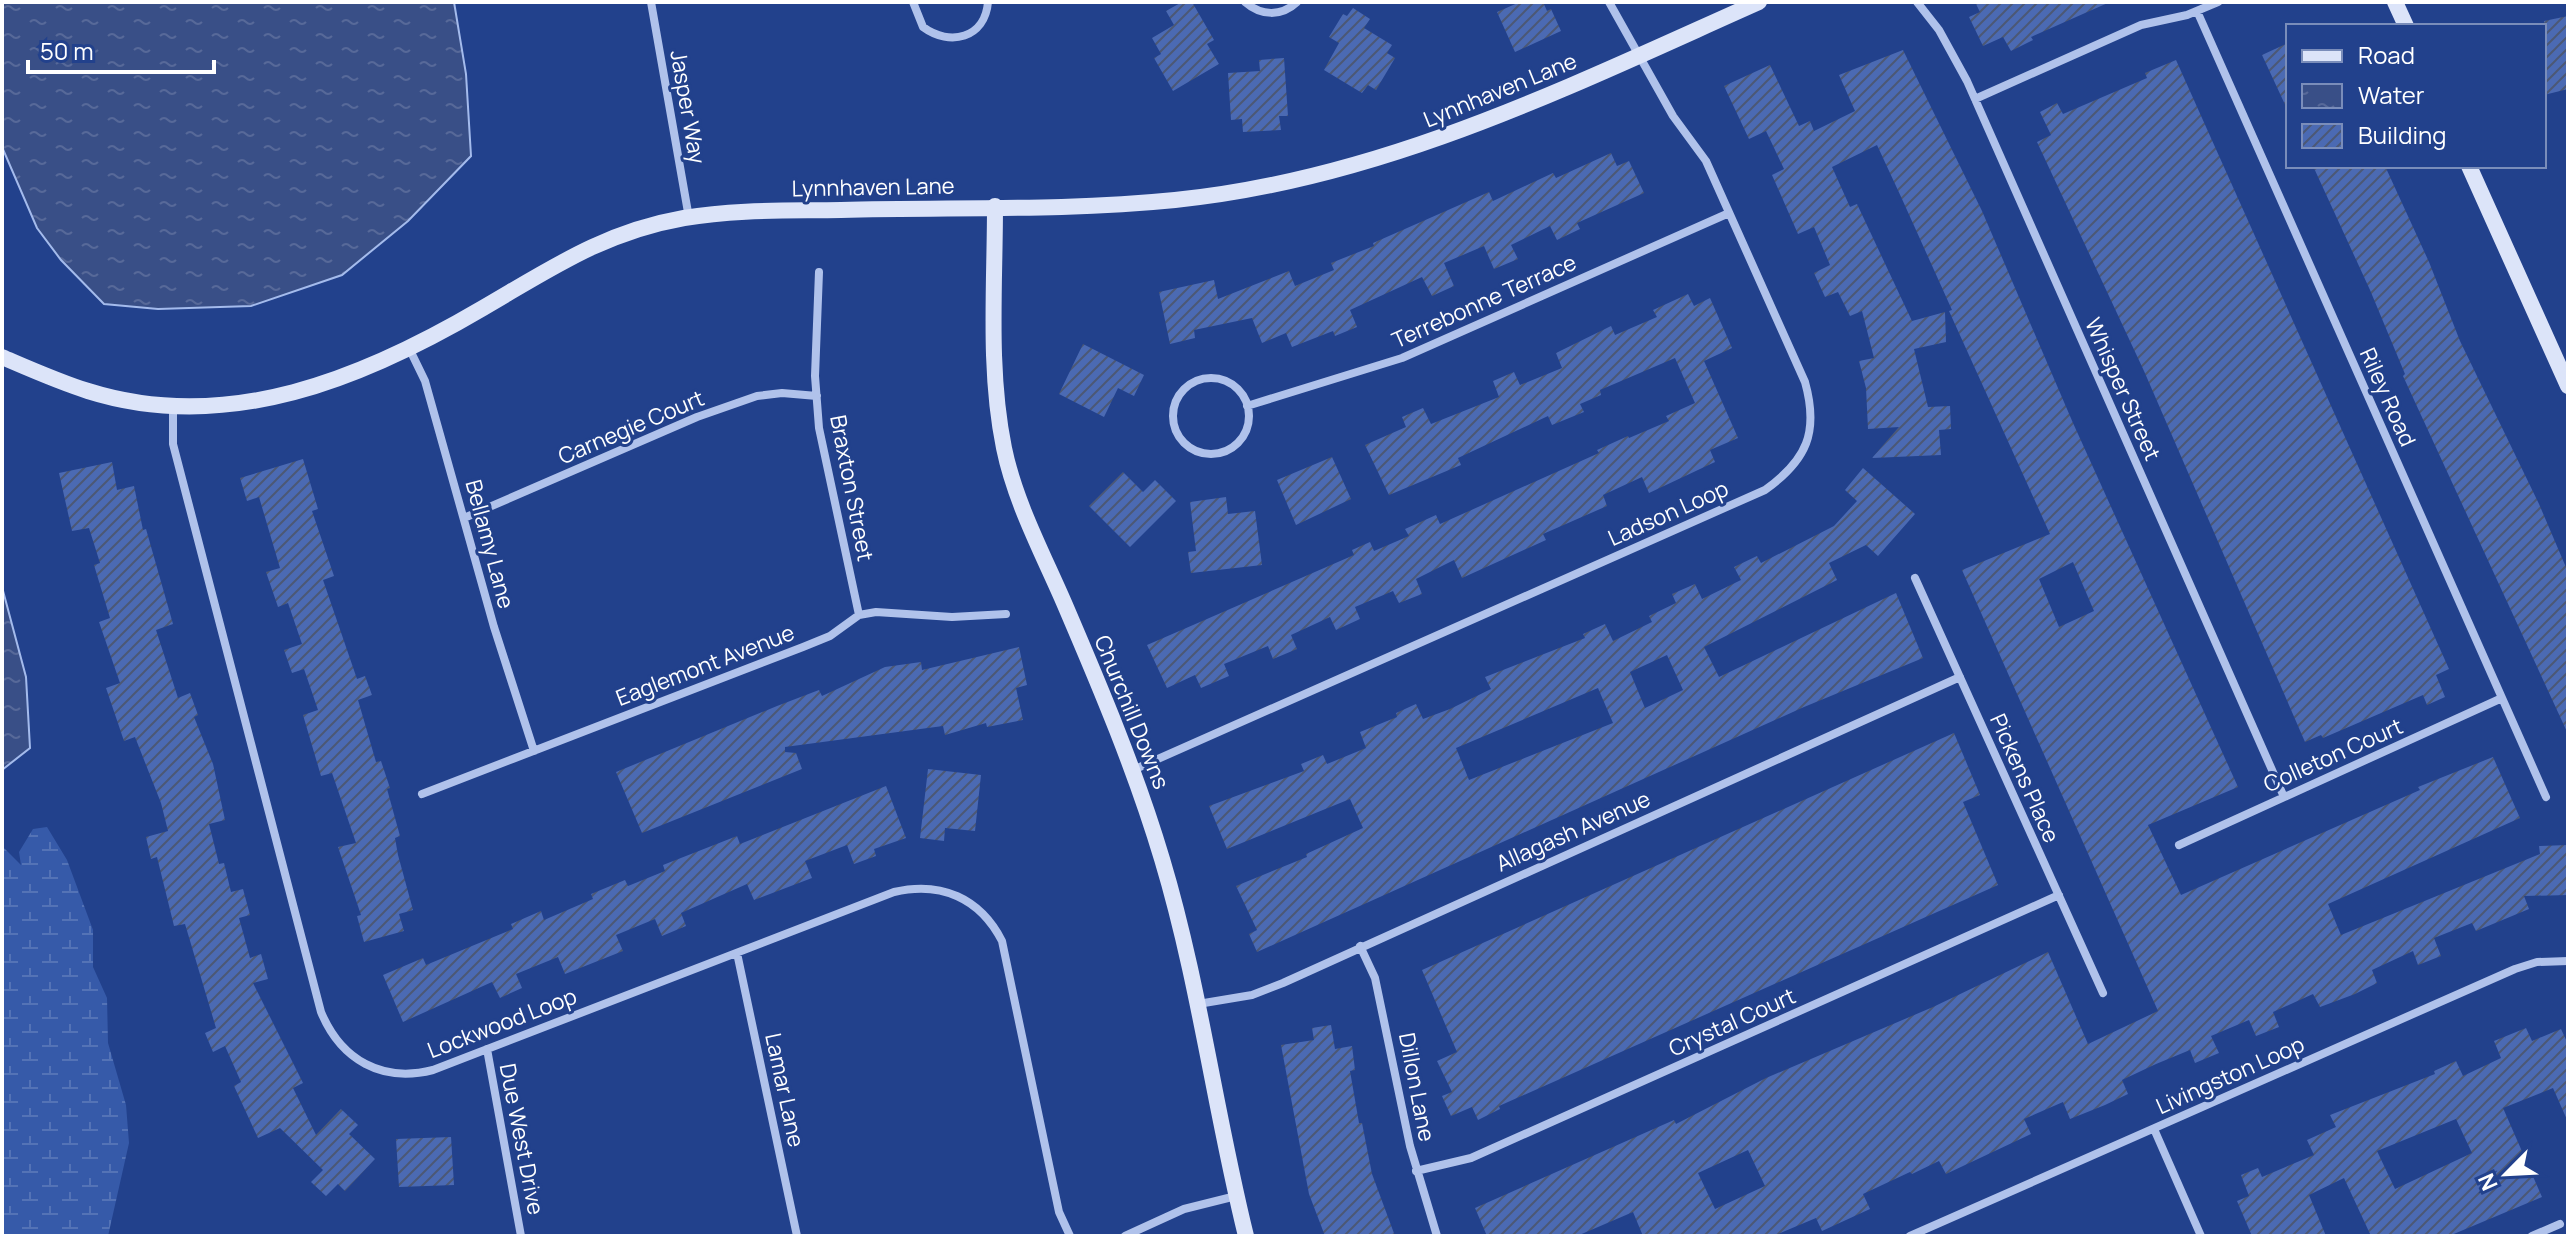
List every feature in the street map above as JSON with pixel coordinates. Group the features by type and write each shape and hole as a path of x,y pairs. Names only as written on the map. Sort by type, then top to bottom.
{"street":[{"name":"Jasper Way","path":"651,2 689,218"},
{"path":"913,2 923,27 946,39 960,39 980,26 988,2"},
{"path":"1245,2 1258,11 1270,13 1281,12 1297,2"},
{"name":"Ladson Loop","path":"1133,770 1765,490 1789,473 1804,453 1811,427 1811,404 1805,382 1706,161 1673,116 1609,2"},
{"name":"Lynnhaven Lane","path":"2,357 91,392 173,405 272,400 324,386 409,348 602,240 721,213 1166,201 1303,179 1431,142 1759,2"},
{"name":"Whisper Street","path":"1917,2 1952,50 1975,99 2284,797"},
{"path":"1975,99 2141,25 2197,11 2218,2"},
{"path":"2395,2 2405,24"},
{"name":"Riley Road","path":"2197,11 2546,797"},
{"path":"2470,168 2568,386"},
{"name":"Churchill Downs","path":"995,206 997,395 1004,448 1015,488 1133,770 1181,927 1246,1236"},
{"name":"Terrebonne Terrace","path":"1247,406 1402,358 1729,213"},
{"name":"Braxton Street","path":"819,272 817,396 828,478 859,615"},
{"name":"Bellamy Lane","path":"409,348 425,381 534,751"},
{"path":"1201,379 1225,380 1243,395 1247,406 1245,432 1237,443 1213,454 1188,446 1174,425 1175,401 1190,383 1201,379"},
{"name":"Carnegie Court","path":"464,518 697,417 757,396 782,393 817,396"},
{"name":"Lockwood Loop","path":"173,405 173,444 321,1012 330,1032 356,1059 395,1074 433,1070 894,892 918,887 957,895 978,908 993,923 1002,941 1059,1212 1070,1236"},
{"name":"Pickens Place","path":"1915,578 2103,993"},
{"path":"859,615 876,612 952,617 1006,614"},
{"name":"Eaglemont Avenue","path":"422,794 830,636 859,615"},
{"name":"Allagash Avenue","path":"1198,1004 1252,995 1960,677"},
{"name":"Colleton Court","path":"2179,845 2502,698"},
{"name":"Crystal Court","path":"1416,1171 1471,1158 2059,895"},
{"name":"Dillon Lane","path":"1360,946 1378,991 1416,1171 1437,1236"},
{"name":"Lamar Lane","path":"737,953 797,1236"},
{"name":"Livingston Loop","path":"1916,1235 2515,969 2537,962 2568,961"},
{"name":"Due West Drive","path":"487,1049 521,1236"},
{"path":"2154,1129 2201,1236"},
{"path":"1125,1236 1184,1209 1236,1196"},
{"path":"2532,1236 2560,1224"}],"green space":[{"path":"47,827 67,860 93,930 93,967 107,998 108,1043 126,1105 129,1143 108,1236 2,1236 2,846 21,865 19,852 33,829"}],"water":[{"path":"2,2 454,2 466,74 471,156 408,221 342,275 251,306 158,309 104,304 61,260 37,228 2,147"},
{"path":"2,587 26,677 30,748 2,770"}],"building":[{"path":"1182,2 1192,2 1214,40 1207,44 1219,64 1173,91 1154,58 1161,54 1152,38 1174,25 1166,11"},
{"path":"1520,2 1543,2 1547,11 1551,9 1561,31 1515,52 1497,12"},
{"path":"1975,2 2110,2 2031,37 2033,40 2011,51 2003,37 1983,46 1969,17 1980,12"},
{"path":"1353,8 1370,19 1364,28 1392,45 1387,53 1395,58 1376,90 1368,85 1362,93 1324,70 1339,43 1329,37 1343,14 1347,16"},
{"path":"2568,16 2568,89 2546,94 2546,24 2544,21"},
{"path":"2286,44 2286,107 2262,55"},
{"path":"1903,50 1982,211 2073,423 2238,787 2148,825 2181,895 2420,790 2418,787 2493,757 2520,818 2328,904 2341,935 2540,854 2539,846 2568,845 2568,895 2524,896 2529,909 2476,931 2472,923 2434,938 2441,956 2418,965 2413,951 2372,970 2377,983 2355,994 2320,1007 2313,994 2273,1012 2279,1027 2256,1036 2249,1020 2211,1036 2219,1053 2195,1063 2190,1050 2156,1064 2122,1080 2128,1094 2105,1105 2070,1119 2063,1102 2024,1119 2031,1134 1946,1174 1939,1161 1912,1174 1910,1172 1863,1194 1870,1209 1822,1231 1816,1218 1773,1236 1643,1236 1633,1212 1577,1236 1487,1236 1475,1208 1674,1120 1676,1124 1766,1078 1933,1007 2048,952 2088,1044 2158,1011 1962,570 2050,534 1877,145 1832,167 1850,207 1857,204 1912,321 1945,312 1946,342 1914,349 1928,407 1950,406 1951,429 1939,430 1941,455 1872,458 1899,427 1868,429 1866,388 1859,361 1874,358 1862,311 1850,316 1838,292 1825,297 1814,273 1830,265 1814,227 1798,234 1772,175 1784,169 1766,131 1749,139 1724,86 1770,65 1799,126 1810,121 1814,131 1855,111 1839,75","holes":["2073,562 2094,611 2059,627 2039,579","1748,1150 1765,1186 1715,1209 1698,1173"]},
{"path":"1284,58 1288,116 1279,116 1281,130 1243,132 1242,119 1231,120 1228,73 1260,71 1259,60"},
{"path":"2176,60 2449,669 2436,675 2445,697 2427,705 2423,695 2323,738 2321,735 2305,742 2144,371 2037,142 2051,135 2040,112 2057,103 2063,114 2147,78 2145,73"},
{"path":"1611,153 1617,166 1629,161 1644,193 1577,223 1580,229 1557,240 1550,226 1511,245 1518,259 1494,269 1484,246 1444,263 1454,286 1432,296 1422,277 1350,310 1357,327 1335,336 1333,331 1292,347 1286,333 1262,343 1252,318 1194,330 1195,338 1170,344 1159,292 1214,280 1218,299 1289,271 1295,286 1334,270 1331,263 1489,192 1493,201 1553,173 1556,178"},
{"path":"2314,168 2386,168 2429,262 2460,341 2539,504 2568,572 2568,734 2403,376 2405,374"},
{"path":"1688,294 1694,306 1710,298 1732,348 1704,361 1738,438 1710,450 1715,462 1649,493 1642,477 1603,495 1607,506 1543,534 1546,540 1462,578 1454,560 1416,579 1422,594 1399,603 1393,591 1355,607 1360,619 1336,630 1330,617 1291,635 1297,649 1273,659 1268,646 1224,664 1229,676 1201,688 1195,675 1167,688 1147,645 1354,555 1352,550 1370,542 1374,551 1409,536 1405,529 1436,515 1440,524 1599,453 1597,450 1628,436 1669,421 1666,416 1695,403 1675,358 1600,390 1601,395 1580,404 1584,412 1552,425 1548,416 1458,458 1461,465 1389,495 1365,445 1406,427 1402,417 1423,408 1431,424 1499,397 1493,381 1514,372 1520,385 1562,368 1556,353 1611,326 1615,335 1657,317 1653,310"},
{"path":"1083,344 1144,375 1134,396 1118,388 1104,417 1059,394"},
{"path":"1332,457 1351,499 1296,525 1277,480"},
{"path":"303,459 318,509 312,511 334,576 323,580 357,679 365,676 372,695 358,700 376,762 381,761 390,788 387,789 400,836 395,838 398,855 413,910 399,914 404,931 364,942 357,916 361,915 338,847 356,843 332,773 321,776 303,715 318,710 304,669 292,673 284,650 302,644 288,603 278,607 266,572 280,568 259,497 247,501 240,478"},
{"path":"112,462 117,490 134,486 143,530 146,529 173,624 156,630 178,698 190,693 198,715 194,717 213,764 225,820 209,824 219,864 224,863 231,892 243,889 250,915 239,918 250,958 261,954 268,979 253,983 303,1083 293,1088 316,1135 341,1109 358,1125 349,1134 375,1159 345,1191 338,1184 326,1196 311,1182 323,1170 280,1128 258,1138 234,1086 241,1082 225,1046 213,1052 205,1033 216,1028 185,924 174,926 157,857 151,859 146,837 168,831 161,803 135,737 124,741 106,688 120,683 99,622 110,618 94,565 100,563 89,528 72,531 59,473"},
{"path":"1863,468 1915,514 1878,556 1866,545 1829,563 1837,580 1704,647 1719,677 1896,593 1923,658 1804,707 1257,952 1249,934 1257,930 1236,886 1307,857 1306,854 1363,828 1350,799 1227,849 1209,806 1304,771 1301,764 1323,755 1327,764 1366,748 1360,732 1397,717 1396,713 1416,704 1423,719 1450,709 1491,689 1485,677 1585,638 1583,634 1605,624 1613,641 1652,622 1649,616 1676,603 1672,594 1695,584 1702,599 1741,580 1734,567 1757,556 1761,563 1834,526 1857,501 1845,490","holes":["1667,655 1683,690 1645,708 1630,672","1598,688 1613,723 1469,780 1456,748"]},
{"path":"1123,472 1143,492 1155,480 1176,501 1130,547 1089,506"},
{"path":"1226,497 1228,514 1255,511 1262,565 1191,573 1188,552 1196,551 1190,502"},
{"path":"1019,647 1027,685 1016,688 1023,720 987,727 986,723 945,735 943,726 785,747 785,752 796,753 802,769 642,833 616,772 819,690 822,696 885,667 921,662 922,670"},
{"path":"1954,733 1980,795 1963,802 1998,885 1499,1106 1500,1109 1478,1120 1472,1107 1451,1116 1442,1096 1452,1092 1437,1061 1457,1052 1422,970"},
{"path":"928,769 981,775 975,831 945,828 944,841 920,838"},
{"path":"886,786 906,838 874,849 876,856 854,864 847,845 805,861 812,878 754,900 747,884 681,913 686,926 662,936 655,919 616,935 623,951 565,974 558,957 516,974 522,988 500,998 492,982 403,1022 383,975 423,958 426,965 513,929 511,924 541,911 544,920 593,899 591,894 625,880 628,886 665,871 663,865 737,836 740,844"},
{"path":"1331,1025 1335,1049 1352,1046 1355,1070 1350,1071 1359,1123 1362,1123 1372,1174 1395,1236 1325,1236 1309,1194 1281,1045 1314,1040 1312,1028"},
{"path":"2526,1028 2532,1041 2561,1029 2568,1044 2568,1122 2553,1088 2503,1108 2542,1197 2449,1236 2371,1236 2344,1178 2309,1195 2326,1236 2252,1236 2237,1201 2249,1196 2241,1175 2258,1168 2262,1177 2314,1155 2307,1140 2336,1127 2330,1115 2435,1074 2434,1071 2456,1061 2463,1076 2501,1058 2494,1041","holes":["2456,1119 2472,1153 2395,1189 2377,1151"]},
{"path":"451,1137 454,1185 399,1187 396,1139"}]}
